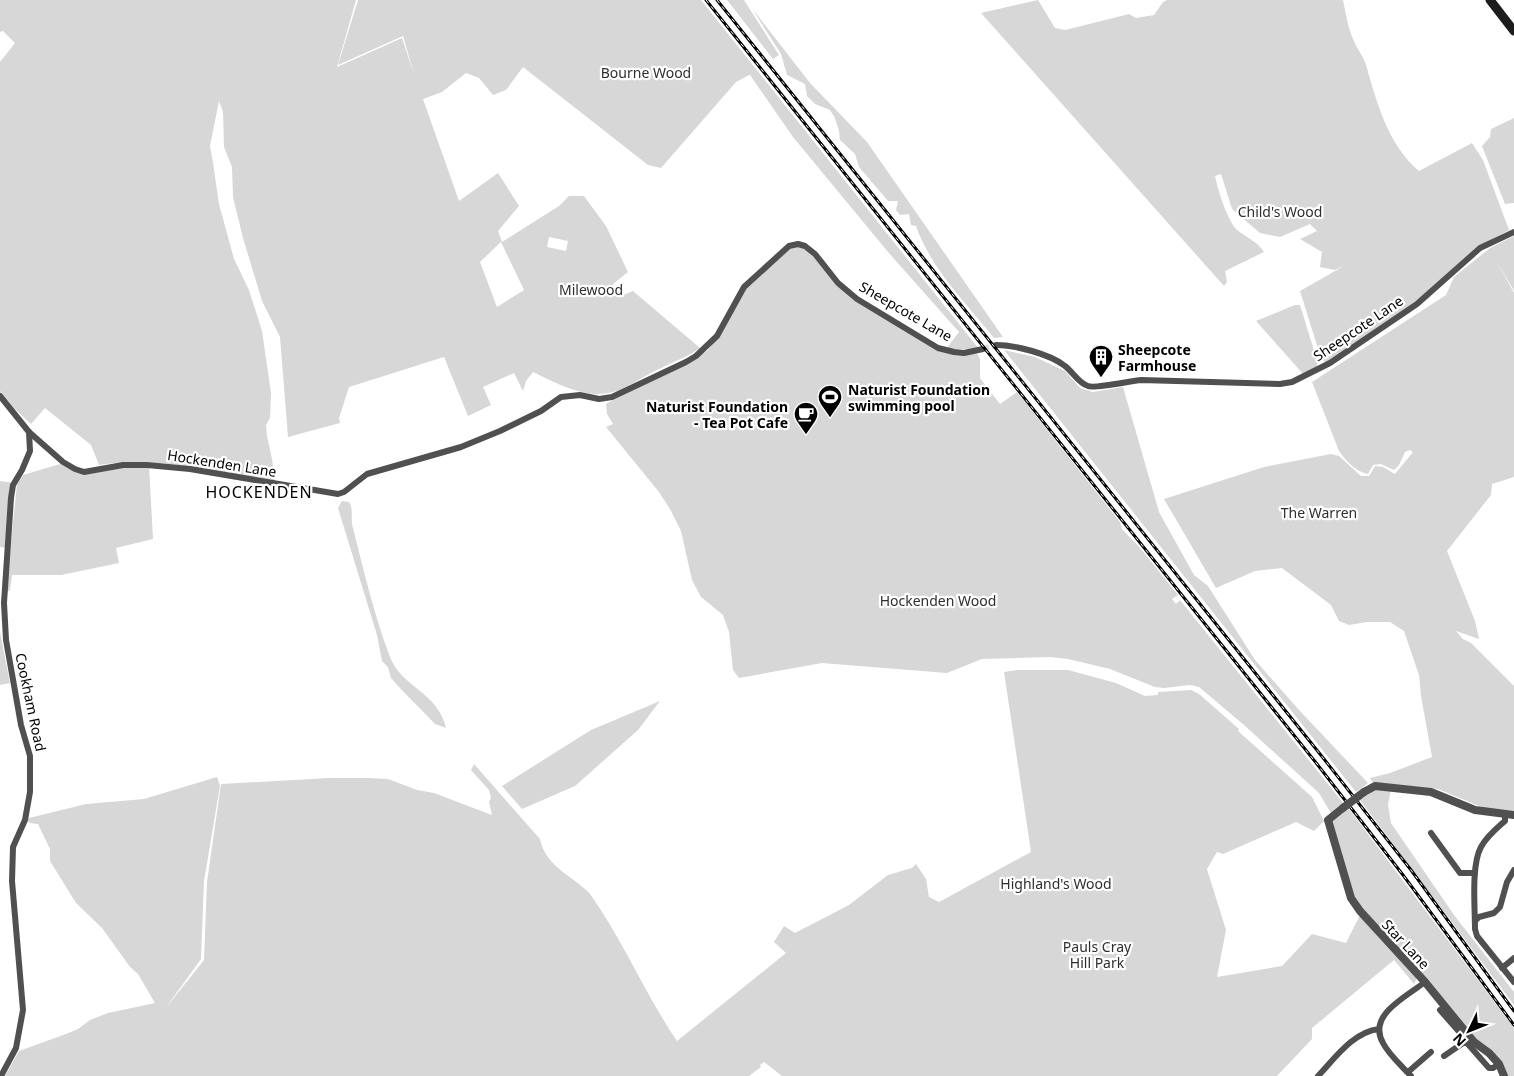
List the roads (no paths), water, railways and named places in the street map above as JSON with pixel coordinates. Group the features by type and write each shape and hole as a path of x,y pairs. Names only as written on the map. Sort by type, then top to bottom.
{"main road":[{"path":"1490,0 1514,31"}],"street":[{"name":"Sheepcote Lane","path":"996,345 1034,352 1059,362 1078,379 1088,386 1094,387 1141,380 1280,384 1292,382 1330,363 1417,304 1480,248 1514,232"},
{"name":"Sheepcote Lane","path":"599,399 612,398 696,356 717,336 744,287 789,246 798,244 805,246 815,254 838,283 857,299 938,348 964,353 984,350"},
{"name":"Hockenden Lane","path":"0,396 29,432 75,470 84,472 124,465 147,465 190,470 338,494 344,492 362,477 375,471 461,447 500,431 541,410 561,397 580,395 599,399"},
{"name":"Cookham Road","path":"1,1076 16,1048 23,1010 12,880 13,847 25,820 30,792 30,756 21,725 9,658 4,603 11,498 13,485 30,451 29,432"},
{"path":"30,451 42,444"},
{"name":"Star Lane","path":"1504,1076 1499,1064 1489,1053 1474,1042 1425,982 1363,916 1351,898 1328,820 1364,792 1375,786 1432,792 1475,810 1510,815"},
{"path":"1510,815 1492,832 1480,849 1475,873 1475,928 1477,936 1514,982"},
{"path":"1431,833 1460,873 1475,873"},
{"path":"1475,921 1494,914 1500,906 1507,882 1514,870"},
{"path":"1502,968 1514,958"},
{"path":"1425,982 1386,1012 1381,1019 1379,1029 1385,1046 1409,1074 1431,1052"},
{"path":"1440,1010 1489,1068 1499,1064"},
{"path":"1318,1076 1358,1036 1369,1030 1379,1029"},
{"path":"1444,1056 1463,1043 1467,1043"}],"tunnel":[{"path":"983,349 996,345"}],"railway":[{"path":"706,0 1317,764 1403,875 1514,1025"},
{"path":"717,0 1324,759 1411,870 1514,1011"}],"place":[{"name":"Sheepcote Farmhouse","path":"1101,378"},
{"name":"Naturist Foundation swimming pool","path":"830,418"},
{"name":"Naturist Foundation - Tea Pot Cafe","path":"806,435"}],"district":[{"name":"HOCKENDEN","path":"259,492"}],"park label":[{"name":"Bourne Wood","path":"646,72"},
{"name":"Child's Wood","path":"1280,211"},
{"name":"Milewood","path":"591,289"},
{"name":"The Warren","path":"1319,512"},
{"name":"Hockenden Wood","path":"938,600"},
{"name":"Highland's Wood","path":"1056,883"},
{"name":"Pauls Cray Hill Park","path":"1097,954"}]}
